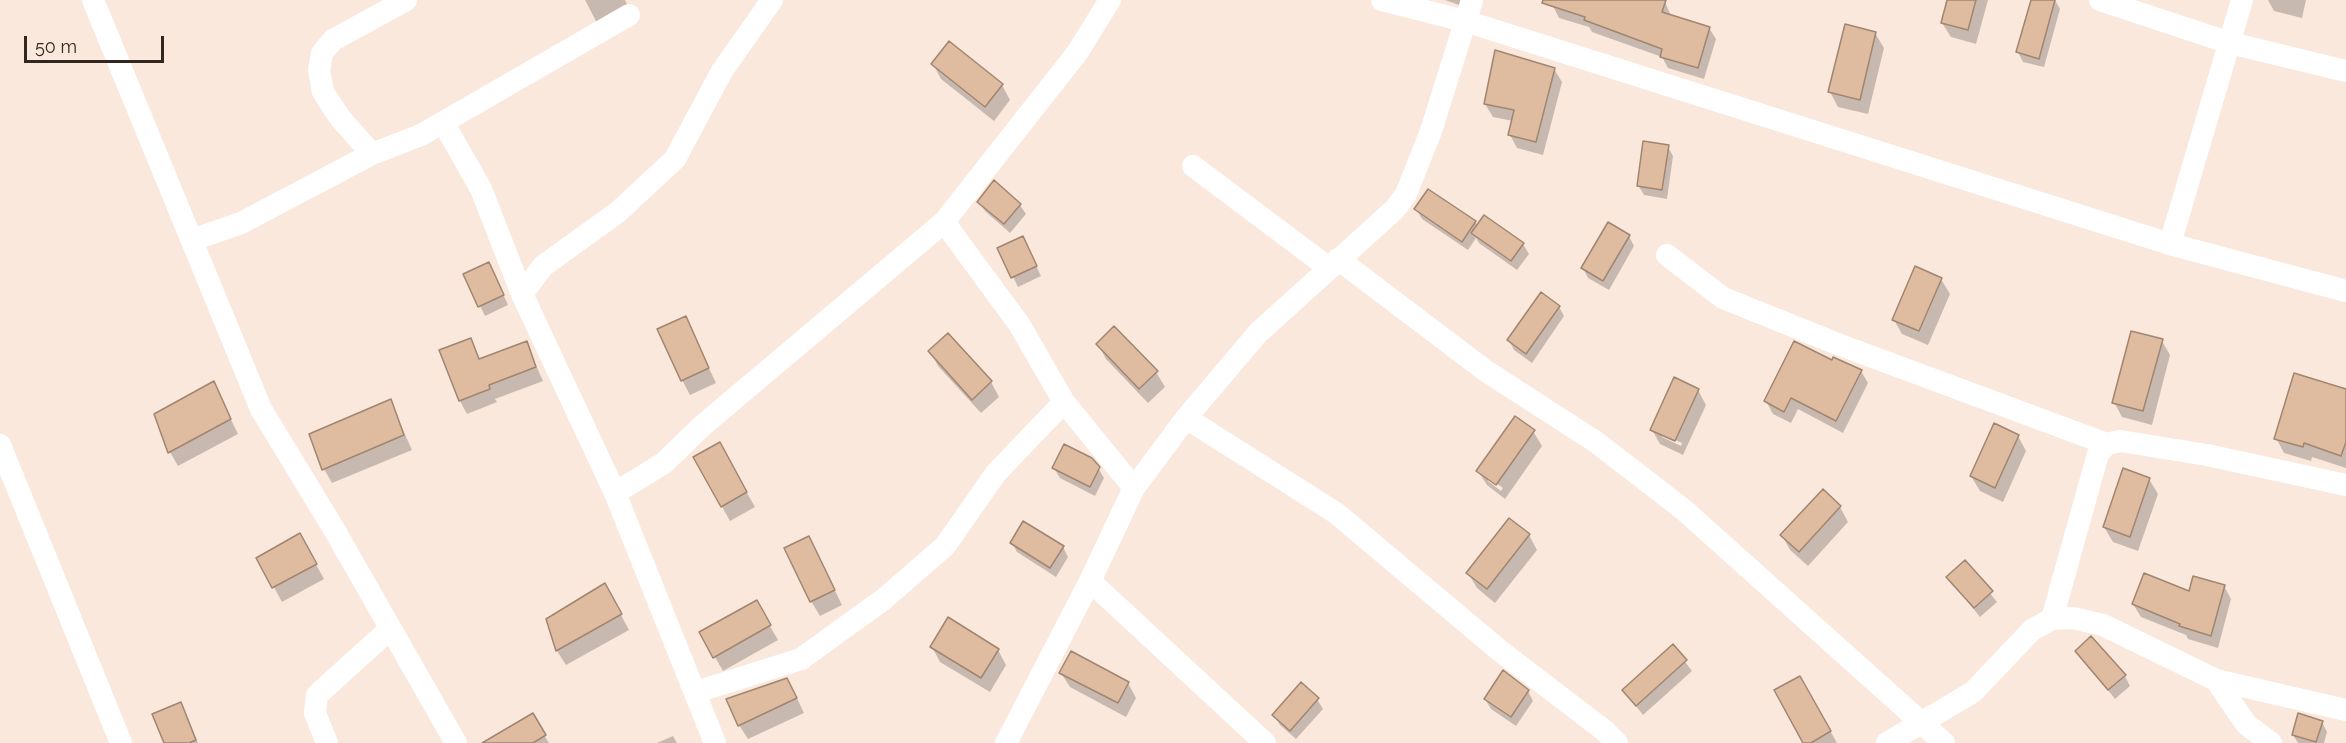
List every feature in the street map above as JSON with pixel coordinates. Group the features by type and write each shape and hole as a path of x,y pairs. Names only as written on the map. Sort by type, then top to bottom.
{"street":[{"path":"93,0 261,409 335,531 456,743"},
{"path":"372,154 340,118 323,92 319,70 322,53 333,40 406,0"},
{"path":"522,294 543,266 618,212 675,159 722,71 772,0"},
{"path":"615,493 664,463 702,426 944,222 1077,53 1110,0"},
{"path":"1382,0 1468,10 2170,244 2346,291"},
{"path":"2100,0 2230,43 2346,71"},
{"path":"2170,244 2242,0"},
{"path":"1006,743 1090,581 1134,488 1186,418 1258,333 1395,209 1406,194 1431,131 1468,10"},
{"path":"192,240 241,223 372,154 443,122 629,15"},
{"path":"443,122 481,189 522,294 615,493 715,743"},
{"path":"1193,166 1486,371 1596,442 1675,503 1944,743"},
{"path":"944,222 1018,324 1064,402 1134,488"},
{"path":"1667,255 1723,297 1835,343 2107,444 2120,441 2207,455 2346,485"},
{"path":"512,266 543,266"},
{"path":"696,692 801,659 884,599 945,546 996,473 1064,402"},
{"path":"1186,418 1336,513 1499,650 1605,730 1617,743"},
{"path":"2052,619 2098,454 2107,444"},
{"path":"0,445 121,743"},
{"path":"1090,581 1265,743"},
{"path":"1887,743 1973,692 2032,630 2052,619 2073,618 2103,625 2216,680 2346,710"},
{"path":"327,743 315,713 317,695 390,629"},
{"path":"2216,680 2246,724 2271,743"}],"building":[{"path":"1543,0 1666,0 1662,12 1710,27 1698,68 1660,57 1662,49 1584,20 1585,17 1542,3"},
{"path":"1947,0 1976,0 1968,30 1941,23"},
{"path":"2031,0 2055,0 2039,59 2016,52"},
{"path":"1845,24 1876,32 1860,100 1828,92"},
{"path":"949,41 1003,84 985,107 931,64"},
{"path":"1495,50 1555,68 1536,142 1508,135 1514,110 1484,104"},
{"path":"1643,141 1669,145 1662,190 1637,186"},
{"path":"994,180 1021,204 1004,224 977,202"},
{"path":"1428,189 1476,221 1462,242 1414,209"},
{"path":"1484,215 1524,243 1511,261 1471,233"},
{"path":"1608,222 1630,235 1603,281 1581,268"},
{"path":"1023,236 1037,266 1011,278 997,248"},
{"path":"489,262 504,295 478,307 463,274"},
{"path":"1915,266 1942,278 1919,331 1892,320"},
{"path":"1541,292 1560,306 1526,354 1507,340"},
{"path":"686,316 709,368 681,381 657,329"},
{"path":"1114,326 1158,371 1139,389 1096,344"},
{"path":"2131,331 2163,339 2143,411 2112,403"},
{"path":"948,333 992,381 972,400 928,351"},
{"path":"471,338 479,359 527,341 536,367 489,385 490,389 459,401 439,350"},
{"path":"1794,341 1832,360 1833,357 1862,370 1836,421 1791,398 1784,412 1764,401"},
{"path":"2294,373 2346,389 2346,442 2341,456 2304,443 2303,447 2274,439"},
{"path":"1674,377 1699,389 1675,441 1650,430"},
{"path":"214,381 231,419 168,453 154,414"},
{"path":"391,399 404,435 322,470 309,434"},
{"path":"1515,416 1535,430 1496,485 1476,471"},
{"path":"1994,423 2019,435 1995,488 1970,476"},
{"path":"720,442 747,492 721,507 693,457"},
{"path":"1064,444 1092,458 1100,467 1090,487 1052,468"},
{"path":"2123,468 2150,478 2130,537 2103,527"},
{"path":"1823,489 1841,506 1799,552 1780,535"},
{"path":"1509,518 1530,534 1487,589 1466,573"},
{"path":"1023,521 1064,546 1050,568 1010,543"},
{"path":"300,533 317,564 272,588 256,558"},
{"path":"809,536 835,590 810,602 784,548"},
{"path":"1965,560 1993,591 1974,608 1946,577"},
{"path":"2144,573 2189,591 2193,576 2225,585 2211,636 2179,626 2180,624 2132,604"},
{"path":"605,583 622,614 556,651 546,619"},
{"path":"757,600 771,625 713,658 699,632"},
{"path":"948,617 999,649 981,678 930,647"},
{"path":"2091,636 2126,675 2108,690 2075,651"},
{"path":"1673,644 1687,660 1636,706 1622,690"},
{"path":"1071,651 1129,682 1118,703 1059,673"},
{"path":"1503,670 1529,690 1511,717 1484,699"},
{"path":"1800,676 1831,731 1811,743 1803,743 1774,690"},
{"path":"787,678 797,698 738,726 726,699"},
{"path":"1301,682 1319,698 1290,731 1272,715"},
{"path":"181,702 196,740 189,743 164,743 152,714"},
{"path":"533,713 546,735 533,743 482,743"},
{"path":"2298,713 2323,721 2316,742 2292,735"}]}
